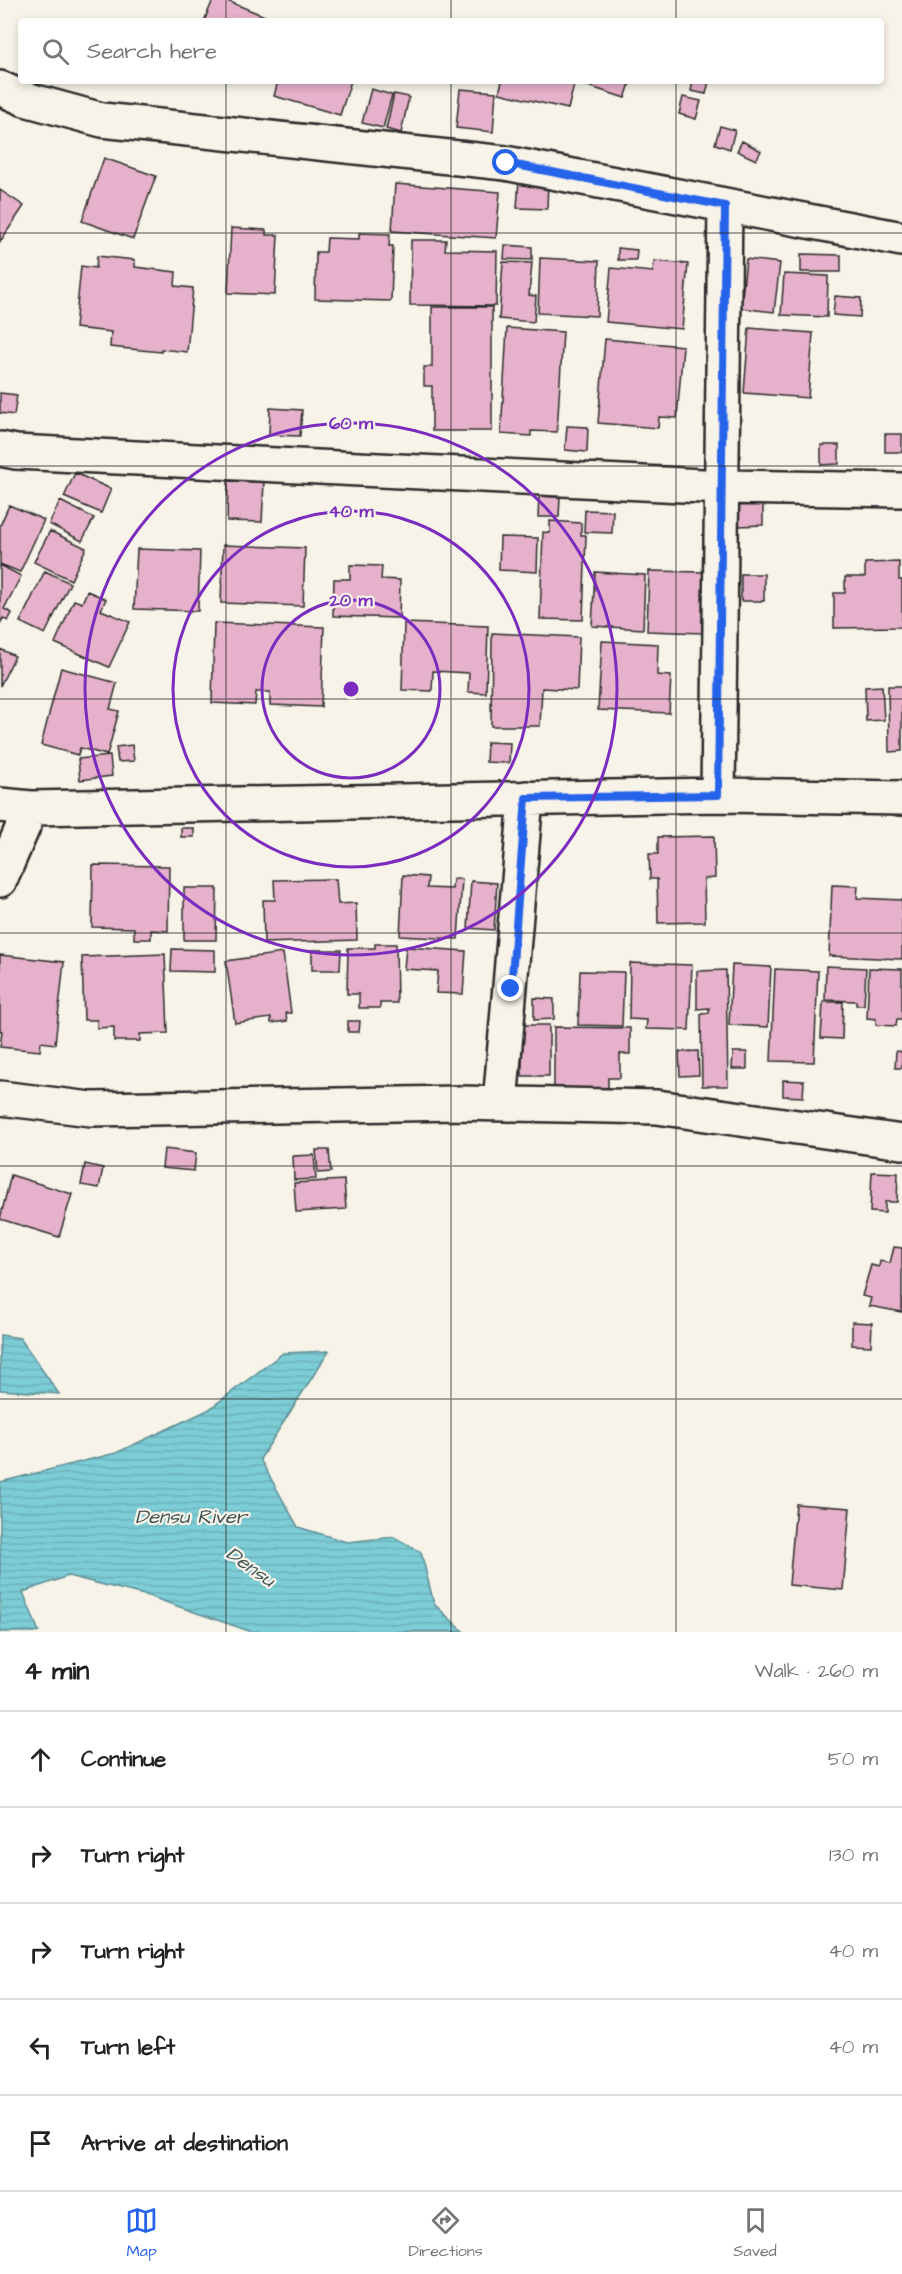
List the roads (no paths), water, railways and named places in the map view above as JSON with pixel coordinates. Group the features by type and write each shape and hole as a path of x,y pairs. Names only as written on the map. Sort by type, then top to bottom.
{"street":[{"path":"0,88 25,99 102,120 506,163 902,239"},
{"path":"718,795 725,206"},
{"path":"0,449 16,452 723,487 902,490"},
{"path":"0,880 15,807 718,795 902,798"},
{"path":"500,1104 526,798"},
{"path":"0,1098 91,1109 500,1104 657,1107 902,1142"}],"water":[{"path":"0,1335 20,1338 59,1394 0,1390"},
{"name":"Densu River","path":"329,1351 260,1459 298,1527 347,1542 394,1537 421,1552 434,1604 464,1632 252,1632 148,1596 68,1576 23,1592 39,1632 0,1632 0,1482 116,1453 208,1410 283,1353"}],"water label":[{"name":"Densu","path":"251,1566"}]}
